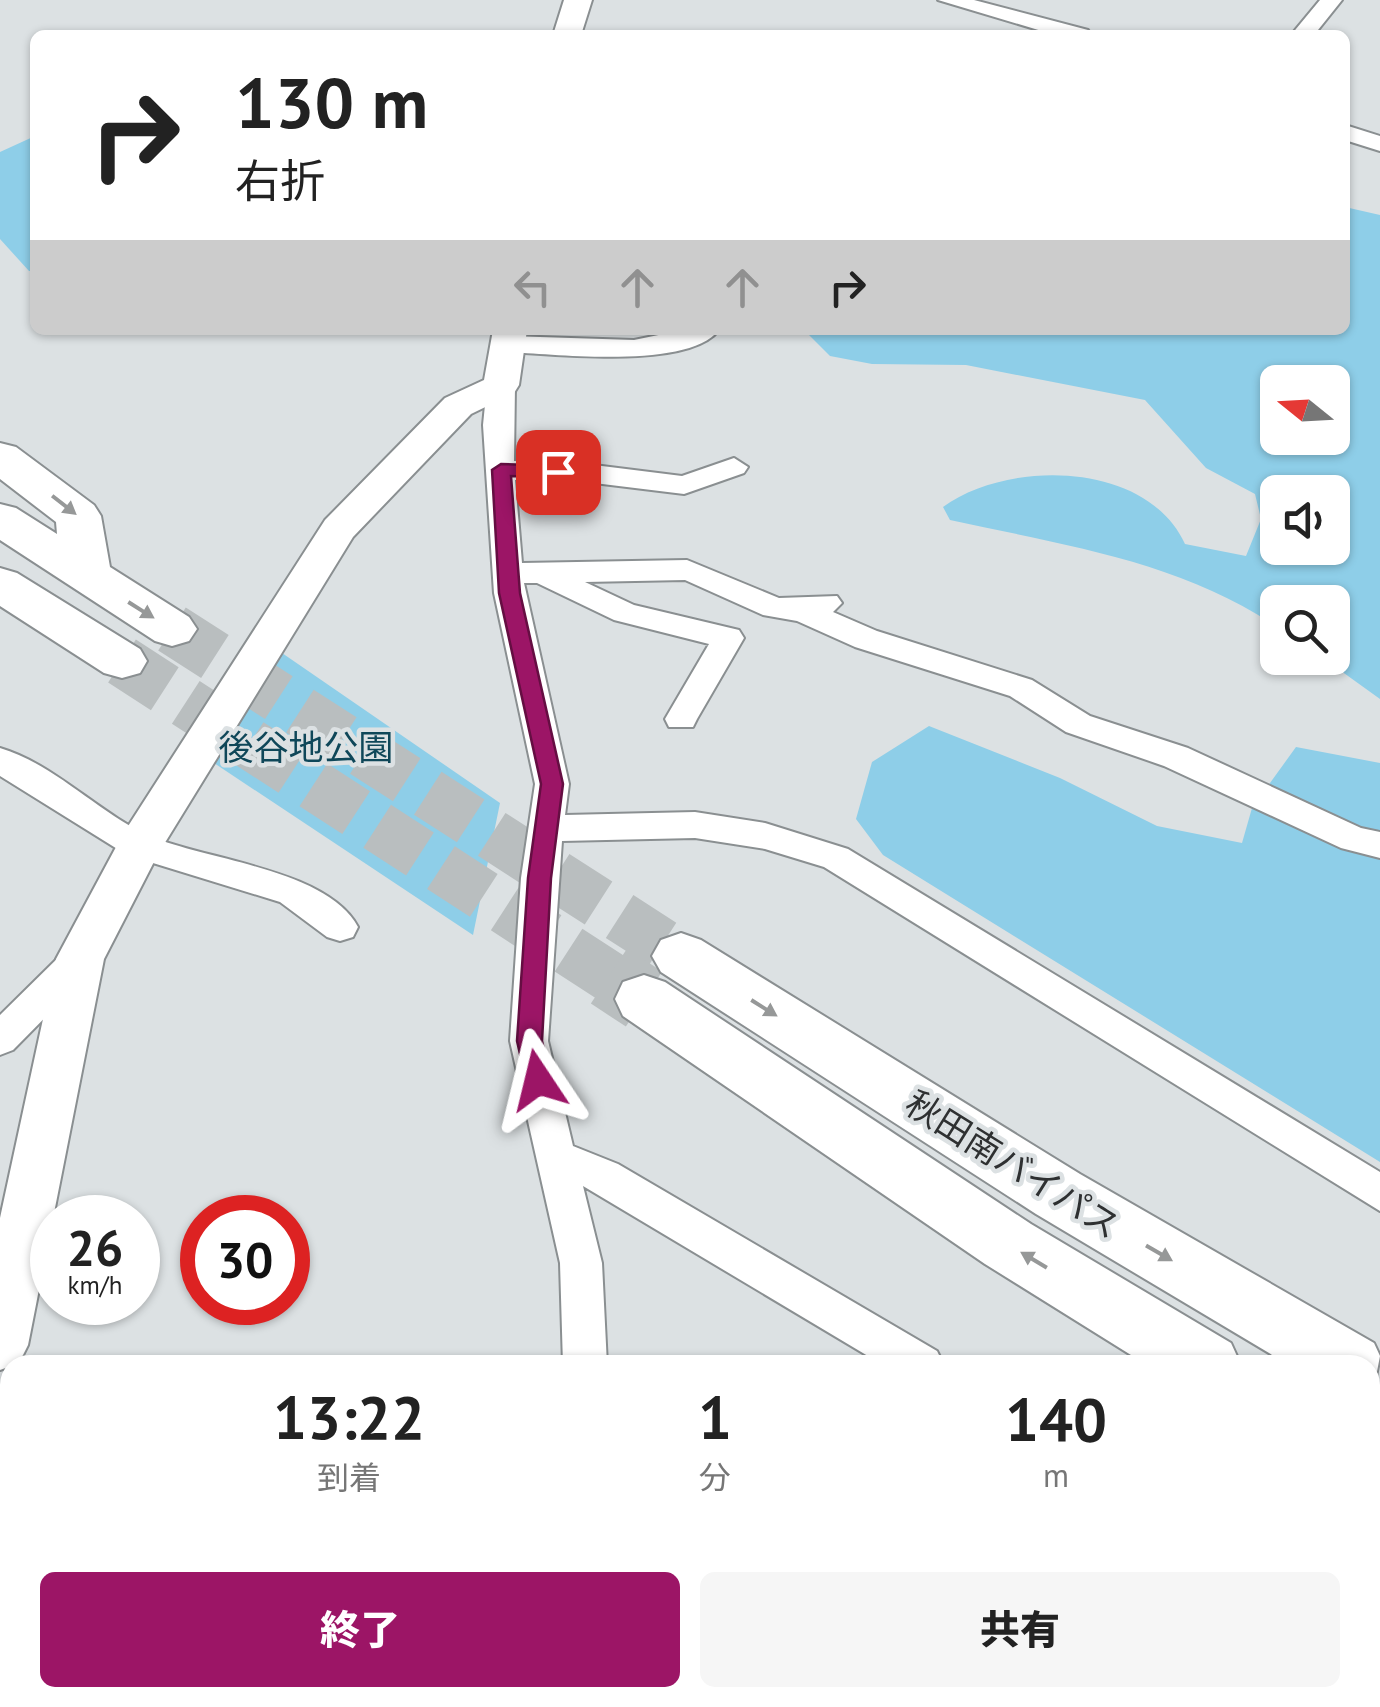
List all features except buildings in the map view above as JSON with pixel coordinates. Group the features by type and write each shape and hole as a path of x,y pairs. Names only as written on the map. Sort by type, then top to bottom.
{"highway":[{"path":"0,456 78,516 88,578"},
{"path":"0,519 172,629"},
{"path":"10,596 122,661"},
{"name":"秋田南バイパス","path":"1191,1355 1008,1244 662,978 1058,1194 1333,1355"}],"street":[{"path":"569,30 578,0"},
{"path":"950,0 1061,30"},
{"path":"1306,30 1331,0"},
{"path":"1350,134 1380,144"},
{"path":"0,1344 80,959 139,846 339,530 506,353 635,348 675,344 695,335"},
{"path":"506,353 497,425 508,573 552,784 529,1041 581,1263 585,1355"},
{"path":"501,470 586,473 684,485 734,467"},
{"path":"508,573 687,570 714,577 778,610 818,607 866,639 1021,688 1078,724 1176,757 1353,839 1380,845"},
{"path":"544,574 625,613 728,638 681,719"},
{"path":"0,760 139,846 292,892 340,927"},
{"path":"546,828 696,825 765,836 836,858 1380,1192"},
{"path":"0,1039 80,959"},
{"path":"556,1156 604,1176 905,1355"}],"green space":[{"path":"30,138 30,271 0,239 0,152"},
{"path":"1350,208 1380,215 1380,699 1347,675 1350,675 1350,585 1260,585 1260,616 1201,586 1161,571 1078,547 950,520 943,507 971,491 1003,481 1075,476 1109,483 1140,496 1166,517 1185,544 1246,556 1260,521 1260,565 1350,565 1350,475 1260,475 1260,515 1255,494 1206,468 1145,400 966,365 872,364 830,356 809,335 1350,335"},
{"name":"後谷地公園","path":"282,653 500,803 473,935 214,763"},
{"path":"929,726 1060,778 1157,826 1242,843 1252,808 1296,747 1380,763 1380,1162 883,855 856,819 872,762"}],"tunnel":[{"path":"172,629 681,956"},
{"path":"122,661 613,979"},
{"path":"609,976 644,999"}],"route":[{"path":"538,1080 529,1041 539,878 552,784 510,593 501,470 558,472"}]}
